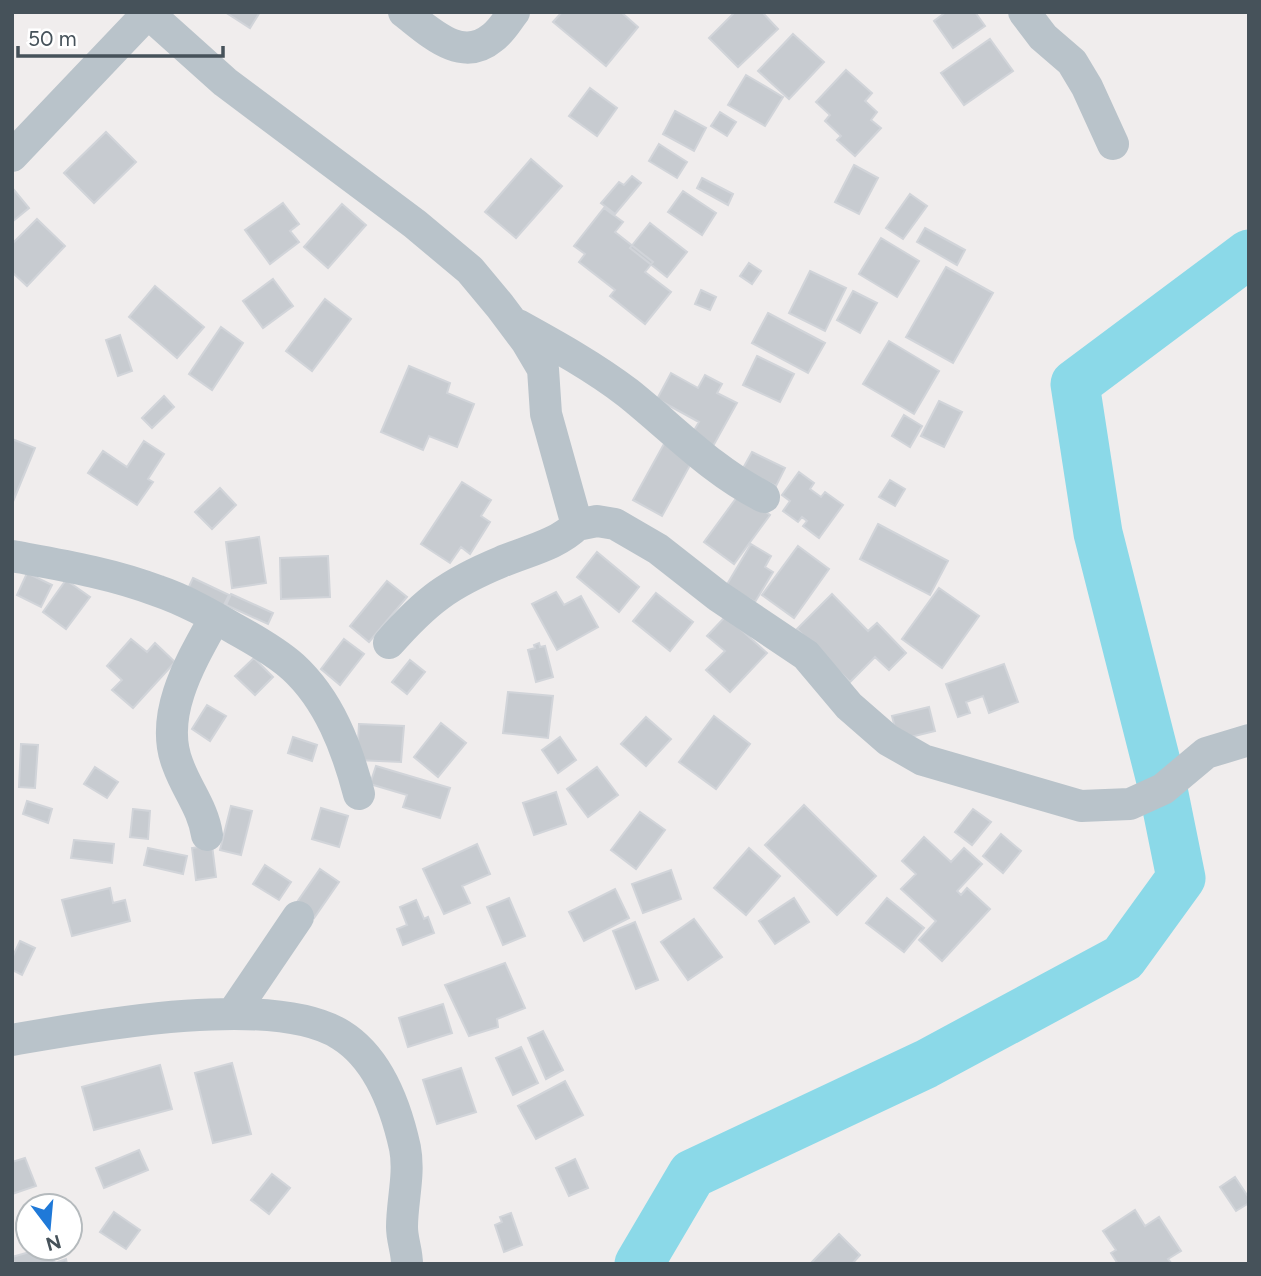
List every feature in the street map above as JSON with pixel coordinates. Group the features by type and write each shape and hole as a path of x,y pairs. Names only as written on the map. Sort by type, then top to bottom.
{"street":[{"path":"404,12 448,44 470,49 492,39 514,12"},
{"path":"1024,12 1043,37 1072,62 1087,87 1113,144"},
{"path":"12,156 148,13 225,82 415,225 470,270 511,321 543,369 546,414 577,525"},
{"path":"511,321 576,357 615,384 718,470 764,497"},
{"path":"389,643 432,598 454,584 500,562 565,537 577,525 597,521 615,524 657,549 728,603 806,655 849,706 888,740 923,760 1081,807 1130,804 1163,789 1206,753 1249,740"},
{"path":"12,556 77,568 161,591 260,643 294,668 321,702 349,755 359,794"},
{"path":"208,835 200,805 179,768 171,745 170,729 173,711 189,670 215,618"},
{"path":"233,1013 298,917"},
{"path":"12,1040 112,1024 233,1013 278,1016 313,1023 342,1035 363,1054 384,1083 405,1149 407,1173 402,1235 407,1264"}],"building":[{"path":"225,12 260,12 250,28"},
{"path":"562,12 621,12 638,27 606,66 553,22"},
{"path":"735,12 762,12 778,29 738,67 709,38"},
{"path":"946,12 975,12 985,26 953,48 934,21"},
{"path":"793,34 824,62 789,99 758,71"},
{"path":"990,39 1013,71 964,105 941,73"},
{"path":"846,70 872,93 865,101 877,112 871,120 881,128 855,156 837,140 841,136 825,121 830,115 816,102"},
{"path":"746,75 783,97 765,126 728,105"},
{"path":"590,88 617,108 597,136 569,116"},
{"path":"675,111 706,128 694,151 663,134"},
{"path":"720,112 736,122 727,136 711,126"},
{"path":"106,132 136,162 94,203 64,173"},
{"path":"659,144 687,162 677,178 649,161"},
{"path":"531,159 562,186 516,238 485,212"},
{"path":"854,165 878,178 859,214 835,202"},
{"path":"632,176 641,183 615,214 601,203 619,182 624,185"},
{"path":"702,178 733,194 728,205 697,188"},
{"path":"14,190 29,208 12,222 12,192"},
{"path":"683,191 716,213 702,235 668,212"},
{"path":"910,194 927,206 903,239 886,228"},
{"path":"283,203 299,224 290,231 299,242 270,264 245,230"},
{"path":"342,204 366,225 328,268 304,247"},
{"path":"604,208 623,222 615,232 653,262 645,272 671,292 645,324 610,296 615,290 579,262 585,254 574,246"},
{"path":"37,219 65,246 27,286 12,272 12,244"},
{"path":"650,223 687,252 667,277 630,248"},
{"path":"925,228 965,250 957,265 917,242"},
{"path":"881,238 919,261 897,297 859,274"},
{"path":"749,263 761,271 752,284 740,276"},
{"path":"946,267 993,293 953,363 906,337"},
{"path":"810,271 846,288 825,331 789,313"},
{"path":"273,279 293,306 263,328 243,301"},
{"path":"155,286 204,327 177,358 129,317"},
{"path":"701,290 716,297 710,310 695,304"},
{"path":"853,291 877,303 860,333 837,320"},
{"path":"325,299 351,319 312,371 286,351"},
{"path":"768,313 825,343 808,373 752,343"},
{"path":"221,327 243,343 212,390 189,374"},
{"path":"120,335 132,371 118,376 106,340"},
{"path":"889,341 939,371 914,414 863,384"},
{"path":"757,356 794,374 780,402 743,385"},
{"path":"409,366 450,383 447,393 474,404 457,447 429,436 423,450 381,432"},
{"path":"671,373 698,388 705,375 722,384 717,393 737,403 712,448 690,437 699,422 657,399"},
{"path":"164,396 174,407 152,428 142,418"},
{"path":"939,401 962,412 944,447 921,436"},
{"path":"904,415 922,426 910,447 892,436"},
{"path":"12,439 35,448 12,504"},
{"path":"144,441 164,454 148,479 153,482 137,505 88,473 103,451 127,467"},
{"path":"665,442 694,458 662,516 633,500"},
{"path":"752,452 785,468 776,486 742,470"},
{"path":"799,472 814,483 810,489 821,497 825,492 843,505 819,538 803,526 807,521 802,517 798,522 783,511 790,501 782,495"},
{"path":"890,480 905,489 895,506 879,497"},
{"path":"462,482 491,500 481,516 490,522 470,554 461,547 450,563 421,544"},
{"path":"220,488 236,505 212,529 195,512"},
{"path":"740,493 770,515 734,564 704,542"},
{"path":"878,524 948,561 930,595 860,559"},
{"path":"259,537 266,583 232,588 226,542"},
{"path":"751,544 771,556 765,567 773,572 755,602 726,586"},
{"path":"798,546 829,569 794,618 762,595"},
{"path":"597,552 639,587 619,612 577,577"},
{"path":"328,556 330,597 281,599 280,558"},
{"path":"27,573 52,585 41,607 17,595"},
{"path":"193,578 229,595 220,613 184,597"},
{"path":"66,580 90,597 66,629 43,612"},
{"path":"387,581 407,597 369,642 350,626"},
{"path":"939,588 979,616 942,668 902,639"},
{"path":"556,592 564,605 581,596 598,627 557,650 532,604"},
{"path":"656,593 693,622 670,651 633,621"},
{"path":"231,594 273,613 268,624 226,605"},
{"path":"832,594 868,631 877,623 906,653 889,670 875,657 850,682 797,629"},
{"path":"726,616 767,653 730,692 706,670 725,651 707,636"},
{"path":"131,639 147,652 155,643 175,662 133,708 112,690 122,680 107,666"},
{"path":"344,639 364,654 340,685 321,669"},
{"path":"539,643 540,647 545,646 553,677 536,682 528,650"},
{"path":"254,658 273,677 255,695 235,676"},
{"path":"410,660 425,672 407,694 392,682"},
{"path":"1004,664 1018,702 989,713 983,696 966,702 970,713 958,717 946,684"},
{"path":"508,692 553,696 548,738 503,733"},
{"path":"207,705 226,716 210,741 192,729"},
{"path":"929,707 935,731 898,740 892,716"},
{"path":"714,716 750,744 716,789 679,762"},
{"path":"646,717 671,739 646,766 621,744"},
{"path":"441,723 466,743 438,777 414,757"},
{"path":"359,724 404,726 401,762 357,760"},
{"path":"293,737 317,745 312,761 288,753"},
{"path":"560,737 576,760 558,773 542,750"},
{"path":"21,744 38,745 35,788 19,787"},
{"path":"376,766 450,788 440,818 403,807 407,795 370,784"},
{"path":"95,767 118,782 107,798 84,784"},
{"path":"597,767 618,795 588,817 567,789"},
{"path":"556,792 566,824 534,835 523,803"},
{"path":"27,801 52,809 48,823 23,814"},
{"path":"804,805 876,876 837,915 765,845"},
{"path":"231,806 252,811 241,855 220,850"},
{"path":"321,808 348,816 339,847 312,839"},
{"path":"133,809 150,811 148,839 130,837"},
{"path":"973,809 991,822 972,845 955,832"},
{"path":"640,812 665,830 636,869 611,850"},
{"path":"1001,834 1021,851 1003,873 983,856"},
{"path":"924,837 951,862 964,848 982,864 957,891 961,895 967,888 990,909 942,961 919,940 936,921 901,889 916,874 902,861"},
{"path":"74,840 114,844 112,863 71,858"},
{"path":"477,844 490,874 462,886 470,903 444,914 423,869"},
{"path":"212,845 216,877 196,880 192,848"},
{"path":"148,848 187,856 183,874 144,865"},
{"path":"749,848 780,876 746,915 714,888"},
{"path":"265,865 291,882 279,900 253,884"},
{"path":"320,869 339,882 314,918 295,905"},
{"path":"671,870 681,899 643,913 632,884"},
{"path":"110,888 113,903 125,900 130,921 72,936 62,900"},
{"path":"615,889 629,918 584,941 569,912"},
{"path":"509,898 525,936 503,945 487,907"},
{"path":"794,898 809,922 775,944 759,921"},
{"path":"887,898 924,928 904,952 866,923"},
{"path":"416,900 424,919 428,917 434,933 403,945 397,929 407,925 400,907"},
{"path":"694,919 722,957 688,980 661,942"},
{"path":"635,922 658,980 636,989 613,931"},
{"path":"20,941 35,948 22,975 12,970 12,958"},
{"path":"505,963 525,1008 497,1019 498,1027 469,1036 445,985"},
{"path":"443,1004 452,1033 408,1047 399,1018"},
{"path":"543,1031 563,1070 546,1079 528,1038"},
{"path":"521,1047 538,1083 513,1095 496,1058"},
{"path":"232,1063 251,1134 213,1143 195,1073"},
{"path":"160,1065 172,1109 94,1130 82,1087"},
{"path":"461,1068 476,1112 437,1124 423,1080"},
{"path":"565,1081 583,1115 536,1139 518,1106"},
{"path":"139,1150 148,1170 104,1188 96,1168"},
{"path":"25,1158 36,1186 12,1194 12,1162"},
{"path":"575,1159 588,1188 569,1196 556,1168"},
{"path":"272,1174 290,1188 269,1214 251,1200"},
{"path":"1235,1177 1249,1198 1249,1203 1236,1211 1220,1187"},
{"path":"1135,1210 1145,1226 1159,1217 1181,1251 1168,1259 1172,1264 1118,1264 1111,1253 1116,1250 1103,1231"},
{"path":"114,1212 140,1230 126,1249 100,1232"},
{"path":"511,1213 522,1245 504,1252 495,1225 502,1222 500,1217"},
{"path":"839,1234 860,1255 852,1264 810,1264"},
{"path":"12,1257 14,1262 67,1264 14,1264"}],"waterway":[{"path":"639,1264 692,1174 926,1064 1123,958 1181,878 1163,789 1098,533 1075,384 1249,254"}]}
